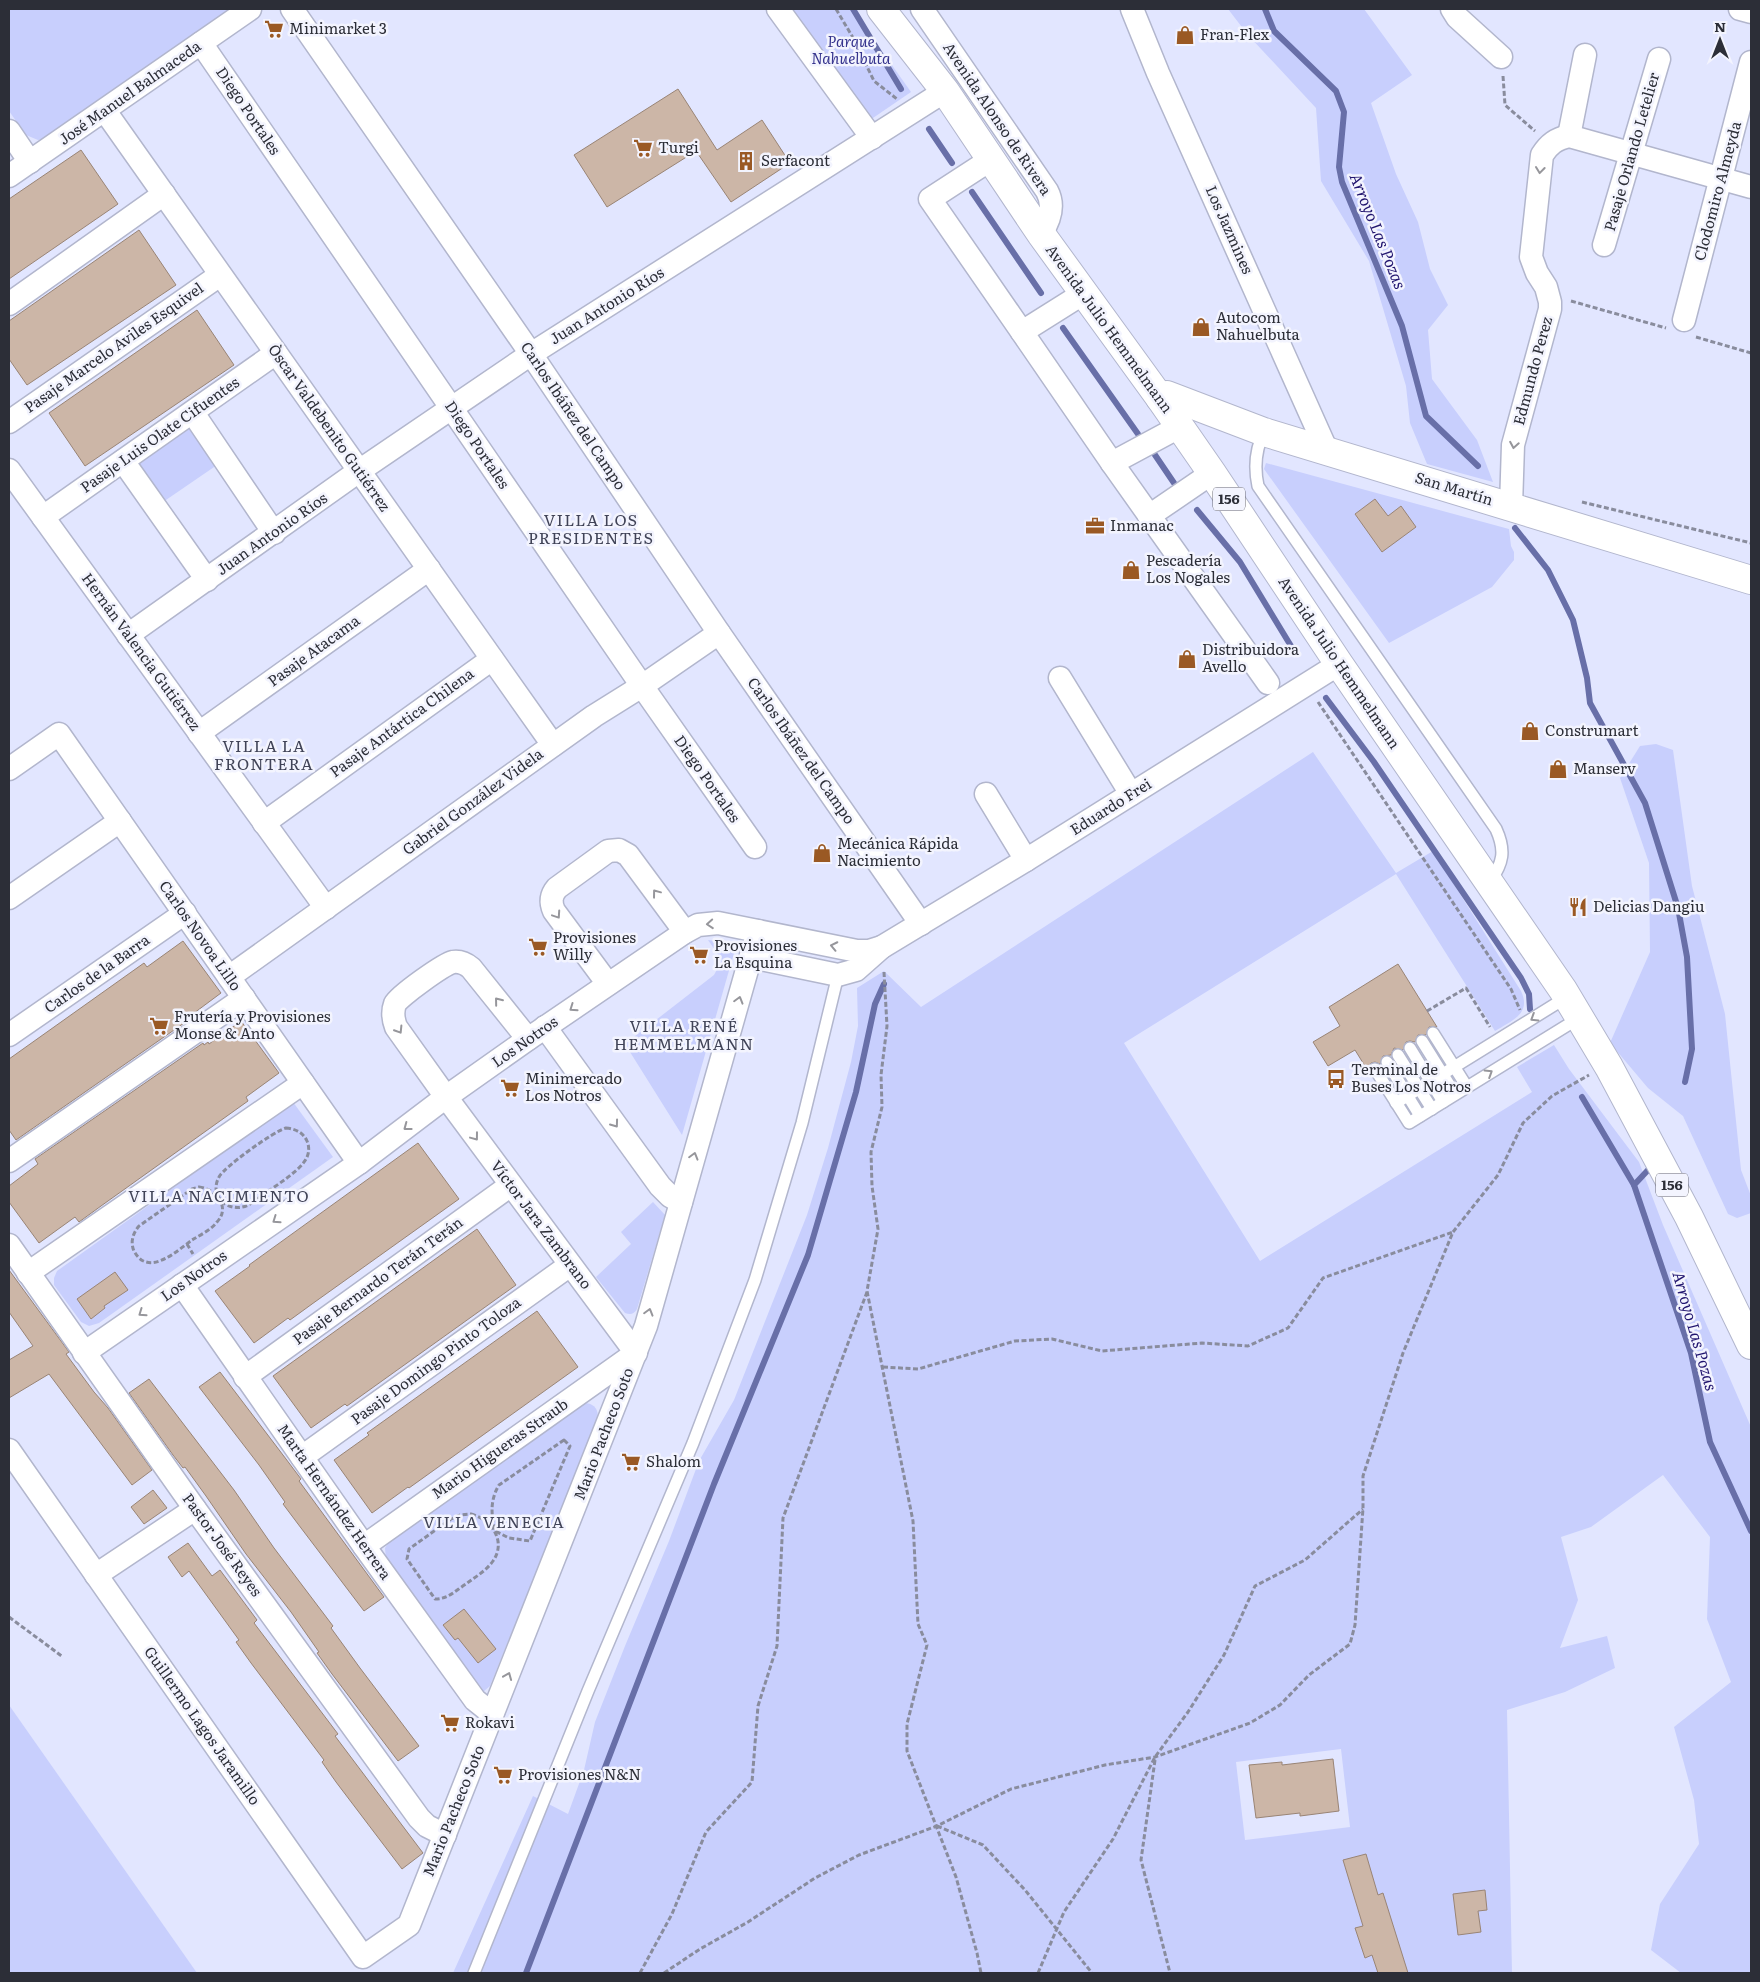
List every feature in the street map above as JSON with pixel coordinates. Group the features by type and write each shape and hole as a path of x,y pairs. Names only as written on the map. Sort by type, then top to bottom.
{"main road":[{"name":"Avenida Julio Hemmelmann","path":"881,9 945,91 1041,234 1212,473 1339,664 1573,1008 1609,1067 1689,1217 1751,1345"},
{"name":"San Martín","path":"1160,398 1166,395 1264,432 1751,580"}],"street":[{"name":"José Manuel Balmaceda","path":"9,176 250,9"},
{"name":"Carlos Ibáñez del Campo","path":"292,9 532,354 719,633 921,924"},
{"path":"778,9 872,138"},
{"name":"Avenida Alonso de Rivera","path":"922,9 1048,191 1051,198 1050,216 1041,234"},
{"name":"Los Jazmines","path":"1132,9 1158,73 1327,451"},
{"path":"1452,9 1457,17 1502,57"},
{"path":"1740,9 1751,12"},
{"name":"Diego Portales","path":"201,43 642,686 755,847"},
{"path":"1549,294 1533,265 1531,248 1542,155 1560,140 1585,55"},
{"name":"Pasaje Orlando Letelier","path":"1604,245 1659,59"},
{"name":"Clodomiro Almeyda","path":"1681,328 1751,62"},
{"name":"Juan Antonio Ríos","path":"128,635 359,472 532,354 945,91"},
{"name":"Òscar Valdebenito Gutiérrez","path":"105,111 553,745"},
{"path":"9,131 30,162"},
{"path":"1560,140 1632,154 1751,187"},
{"path":"990,160 930,200 1149,516 1268,682"},
{"path":"9,304 164,194"},
{"name":"Pasaje Marcelo Aviles Esquivel","path":"9,422 220,275"},
{"path":"1022,332 1084,293"},
{"name":"Edmundo Perez","path":"1511,506 1513,446 1550,309 1549,294"},
{"name":"Pasaje Luis Olate Cifuentes","path":"43,517 276,353"},
{"path":"193,413 274,532"},
{"path":"1112,463 1179,427"},
{"path":"123,461 207,580"},
{"name":"Hernán Valencia Gutiérrez","path":"9,470 326,908"},
{"path":"1149,516 1212,473"},
{"name":"Pasaje Atacama","path":"199,733 428,569"},
{"name":"Gabriel González Videla","path":"229,977 594,716 642,686 719,633"},
{"name":"Pasaje Antártica Chilena","path":"264,823 492,659"},
{"name":"Eduardo Frei","path":"882,947 1026,860 1339,664"},
{"path":"1060,678 1131,794"},
{"name":"Carlos Novoa Lillo","path":"9,769 59,734 359,1163"},
{"path":"986,794 1026,860"},
{"path":"9,898 120,821"},
{"path":"608,984 554,911 551,900 557,888 608,851 619,850 628,855 686,932"},
{"name":"Carlos de la Barra","path":"9,1035 185,913"},
{"name":"Los Notros","path":"84,1353 359,1163 446,1097 537,1033 698,925 718,923 857,951 869,951 882,947"},
{"name":"Mario Pacheco Soto","path":"409,1925 646,1326 758,930"},
{"path":"751,957 838,975 856,970 882,947"},
{"name":"Víctor Jara Zambrano","path":"537,1033 471,968 461,962 449,963 401,996 393,1011 393,1020 396,1027 636,1353"},
{"path":"9,1160 244,998"},
{"path":"537,1033 660,1186 670,1196 681,1202"},
{"path":"28,1273 303,1082"},
{"name":"Pasaje Bernardo Terán Terán","path":"245,1377 511,1185"},
{"name":"Pastor José Reyes","path":"9,1245 84,1353 419,1818 427,1826 445,1835"},
{"name":"Pasaje Domingo Pinto Toloza","path":"302,1457 570,1265"},
{"name":"Marta Hernández Herrera","path":"182,1285 364,1546 475,1700 493,1712"},
{"name":"Mario Higueras Straub","path":"364,1546 636,1353"},
{"name":"Guillermo Lagos Jaramillo","path":"9,1450 363,1957 409,1925"},
{"path":"96,1575 196,1509"}],"lane":[{"path":"1264,432 1255,459 1258,486 1496,829 1500,838 1502,856 1500,867 1489,883"},
{"path":"474,1973 588,1691 693,1443 755,1280 802,1123 838,975"},
{"path":"1396,1103 1454,1067 1573,1008"},
{"path":"1375,1069 1409,1123 1466,1087 1573,1008"},
{"path":"1433,1033 1466,1087"},
{"path":"1422,1041 1455,1094"},
{"path":"1410,1048 1443,1102"},
{"path":"1398,1055 1432,1109"},
{"path":"1387,1062 1420,1116"}],"path":[{"path":"836,9 852,36 874,81 913,112"},
{"path":"1502,57 1505,105 1560,140"},
{"path":"1549,294 1681,328 1751,353"},
{"path":"1579,501 1751,543"},
{"path":"1306,684 1511,988 1523,1019"},
{"path":"640,1973 672,1914 706,1832 752,1782 758,1706 777,1646 784,1518 867,1291 878,1229 872,1186 871,1152 882,1107 881,1075 887,1026 882,947"},
{"path":"1427,1011 1466,988 1493,1031"},
{"path":"664,1973 700,1949 748,1922 815,1878 859,1855 937,1826 1011,1789 1105,1766 1156,1757 1250,1723 1280,1705 1309,1676 1350,1644 1355,1625 1363,1508 1363,1476 1403,1353 1453,1232 1498,1175 1523,1123 1552,1096 1609,1067"},
{"path":"286,1128 300,1132 308,1143 309,1150 304,1164 248,1206 242,1208 228,1206 219,1196 216,1183 223,1171 278,1130 286,1128"},
{"path":"199,1187 213,1191 221,1203 222,1210 217,1223 158,1263 144,1261 134,1251 132,1238 139,1226 192,1189 199,1187"},
{"path":"883,1368 918,1369 1015,1341 1052,1339 1102,1351 1202,1343 1248,1346 1288,1328 1323,1278 1453,1232"},
{"path":"867,1291 914,1521 918,1624 927,1645 907,1724 907,1751 956,1877 981,1973"},
{"path":"495,1531 492,1508 493,1494 500,1485 564,1440 570,1446 530,1541 509,1538 495,1531 489,1522 480,1516 460,1515 451,1519 409,1550 407,1559 435,1599 445,1599 487,1568 494,1560 498,1540 495,1531"},
{"path":"1038,1973 1064,1912 1113,1839 1156,1757 1188,1712 1224,1655 1254,1586 1305,1560 1363,1508"},
{"path":"9,1617 63,1657"},
{"path":"1156,1757 1141,1860 1170,1973"},
{"path":"937,1826 983,1845 1025,1890 1092,1973"}],"green space":[{"path":"9,9 233,9 45,139 38,140 26,135 9,111"},
{"name":"Parque Nahuelbuta","path":"792,9 852,9 911,92 870,120"},
{"path":"1228,9 1364,9 1412,75 1371,103 1396,174 1418,222 1430,269 1448,305 1428,330 1432,379 1477,440 1493,482 1427,464 1410,423 1406,386 1369,261 1321,181 1316,108 1248,35"},
{"path":"190,425 217,465 163,502 135,462"},
{"path":"1266,463 1509,529 1514,560 1492,587 1389,643 1264,469"},
{"path":"1656,744 1673,750 1692,886 1725,1014 1741,1170 1751,1196 1751,1213 1737,1218 1728,1214 1683,1116 1648,1088 1610,1043 1650,952 1649,863 1620,778 1640,746"},
{"path":"1313,752 1396,873 1433,851 1521,991 1524,999 1522,1011 1507,1024 1495,1031 1396,874 1124,1043 1260,1261 1532,1092 1517,1067 1554,1045 1569,1069 1639,1162 1663,1225 1751,1427 1751,1973 1681,1973 1651,1950 1660,1904 1699,1844 1694,1800 1674,1727 1731,1682 1707,1619 1710,1537 1663,1475 1591,1527 1561,1537 1578,1600 1560,1648 1607,1636 1615,1668 1565,1692 1507,1710 1512,1973 453,1973 533,1796 568,1814 584,1770 595,1722 625,1646 669,1541 699,1461 734,1400 807,1215 828,1148 851,1062 858,1026 857,988 884,971 921,1007","holes":["1341,1749 1350,1827 1245,1840 1236,1762"]},
{"path":"708,940 734,944 734,953 682,1135 625,1044 714,975 722,960"},
{"path":"293,1102 333,1157 99,1323 89,1326 81,1322 54,1285 57,1271"},
{"path":"653,1202 665,1215 637,1309 632,1314 627,1314 596,1277 631,1244 621,1232"},
{"path":"584,1403 591,1404 597,1410 597,1421 490,1686 483,1692 386,1559 385,1548 390,1540"},
{"path":"9,1705 197,1973 9,1973"}],"building":[{"name":"Turgi","path":"678,89 717,150 762,120 790,163 731,202 696,151 607,207 574,155"},
{"path":"81,150 118,204 9,279 9,199"},
{"path":"139,230 176,285 27,385 9,359 9,321"},
{"path":"197,310 234,365 85,466 49,413"},
{"path":"1375,499 1388,516 1401,506 1416,527 1382,552 1355,514"},
{"path":"183,941 221,993 186,1019 187,1021 16,1140 9,1130 9,1059 144,963 147,967"},
{"path":"1398,964 1437,1027 1429,1027 1426,1035 1418,1035 1415,1042 1406,1042 1403,1050 1394,1048 1391,1055 1383,1056 1380,1064 1371,1063 1368,1071 1355,1050 1328,1066 1313,1042 1340,1026 1329,1007"},
{"path":"241,1021 279,1073 246,1097 248,1101 79,1222 75,1217 39,1243 9,1202 9,1186 38,1164 35,1159 203,1043 204,1045 208,1042 209,1044"},
{"path":"418,1143 459,1199 290,1320 288,1318 254,1343 215,1291"},
{"path":"477,1229 516,1285 347,1406 345,1404 311,1428 273,1376"},
{"path":"9,1270 69,1352 66,1354 108,1408 152,1470 132,1485 49,1374 9,1398 9,1360 33,1346 9,1312"},
{"path":"115,1272 128,1290 104,1306 105,1308 91,1319 77,1299"},
{"path":"537,1311 578,1367 372,1513 334,1460 369,1435 367,1433"},
{"path":"220,1372 301,1479 299,1481 384,1597 364,1611 283,1504 285,1502 259,1465 199,1387"},
{"path":"149,1379 234,1490 274,1548 333,1626 331,1628 419,1746 398,1761 332,1674 291,1612 246,1554 185,1467 183,1468 173,1455 129,1393"},
{"path":"153,1490 167,1508 144,1524 131,1507"},
{"path":"188,1543 212,1576 220,1570 257,1620 254,1623 338,1734 335,1736 423,1853 402,1869 336,1782 322,1762 324,1760 236,1642 239,1640 189,1571 182,1577 168,1557"},
{"path":"464,1609 496,1649 478,1663 458,1638 455,1640 443,1625"},
{"path":"1333,1759 1339,1811 1300,1816 1300,1813 1256,1818 1249,1765 1282,1762 1282,1765"},
{"path":"1366,1854 1378,1895 1383,1893 1408,1973 1378,1973 1372,1955 1365,1958 1355,1928 1363,1926 1343,1860"},
{"path":"1485,1890 1487,1910 1478,1911 1481,1932 1458,1935 1453,1894"}],"waterway":[{"path":"853,9 901,89"},
{"name":"Arroyo Las Pozas","path":"1265,9 1274,31 1336,91 1344,112 1339,167 1342,182 1402,326 1426,416 1478,466"},
{"path":"929,129 952,163"},
{"path":"972,192 1041,293"},
{"path":"1063,328 1138,434"},
{"path":"1153,452 1174,483"},
{"path":"1197,510 1240,562 1291,646"},
{"name":"Arroyo Las Pozas","path":"1515,528 1548,570 1573,620 1587,678 1590,703 1645,803 1678,908 1687,957 1692,1049 1685,1082"},
{"path":"1326,698 1374,762 1521,978 1529,994 1530,1009"},
{"path":"526,1973 714,1484 808,1255 856,1092 875,1004 884,984"},
{"path":"1582,1097 1634,1185"},
{"name":"Arroyo Las Pozas","path":"1649,1169 1634,1185 1691,1353 1710,1442 1751,1531"}],"place":[{"name":"Minimarket 3","path":"274,29"},
{"name":"Fran-Flex","path":"1185,35"},
{"name":"Turgi","path":"643,148"},
{"name":"Serfacont","path":"746,161"},
{"name":"Autocom Nahuelbuta","path":"1201,327"},
{"name":"Inmanac","path":"1095,526"},
{"name":"Pescadería Los Nogales","path":"1131,570"},
{"name":"Distribuidora Avello","path":"1187,659"},
{"name":"Construmart","path":"1530,731"},
{"name":"Manserv","path":"1558,769"},
{"name":"Mecánica Rápida Nacimiento","path":"822,853"},
{"name":"Delicias Dangiu","path":"1578,907"},
{"name":"Provisiones Willy","path":"538,947"},
{"name":"Provisiones La Esquina","path":"699,955"},
{"name":"Frutería y Provisiones Monse & Anto","path":"159,1026"},
{"name":"Terminal de Buses Los Notros","path":"1336,1079"},
{"name":"Minimercado Los Notros","path":"510,1088"},
{"name":"Shalom","path":"631,1462"},
{"name":"Rokavi","path":"450,1723"},
{"name":"Provisiones N&N","path":"503,1775"}],"district":[{"name":"VILLA LOS PRESIDENTES","path":"591,529"},
{"name":"VILLA LA FRONTERA","path":"264,755"},
{"name":"VILLA RENÉ HEMMELMANN","path":"684,1035"},
{"name":"VILLA NACIMIENTO","path":"219,1196"},
{"name":"VILLA VENECIA","path":"494,1522"}]}
